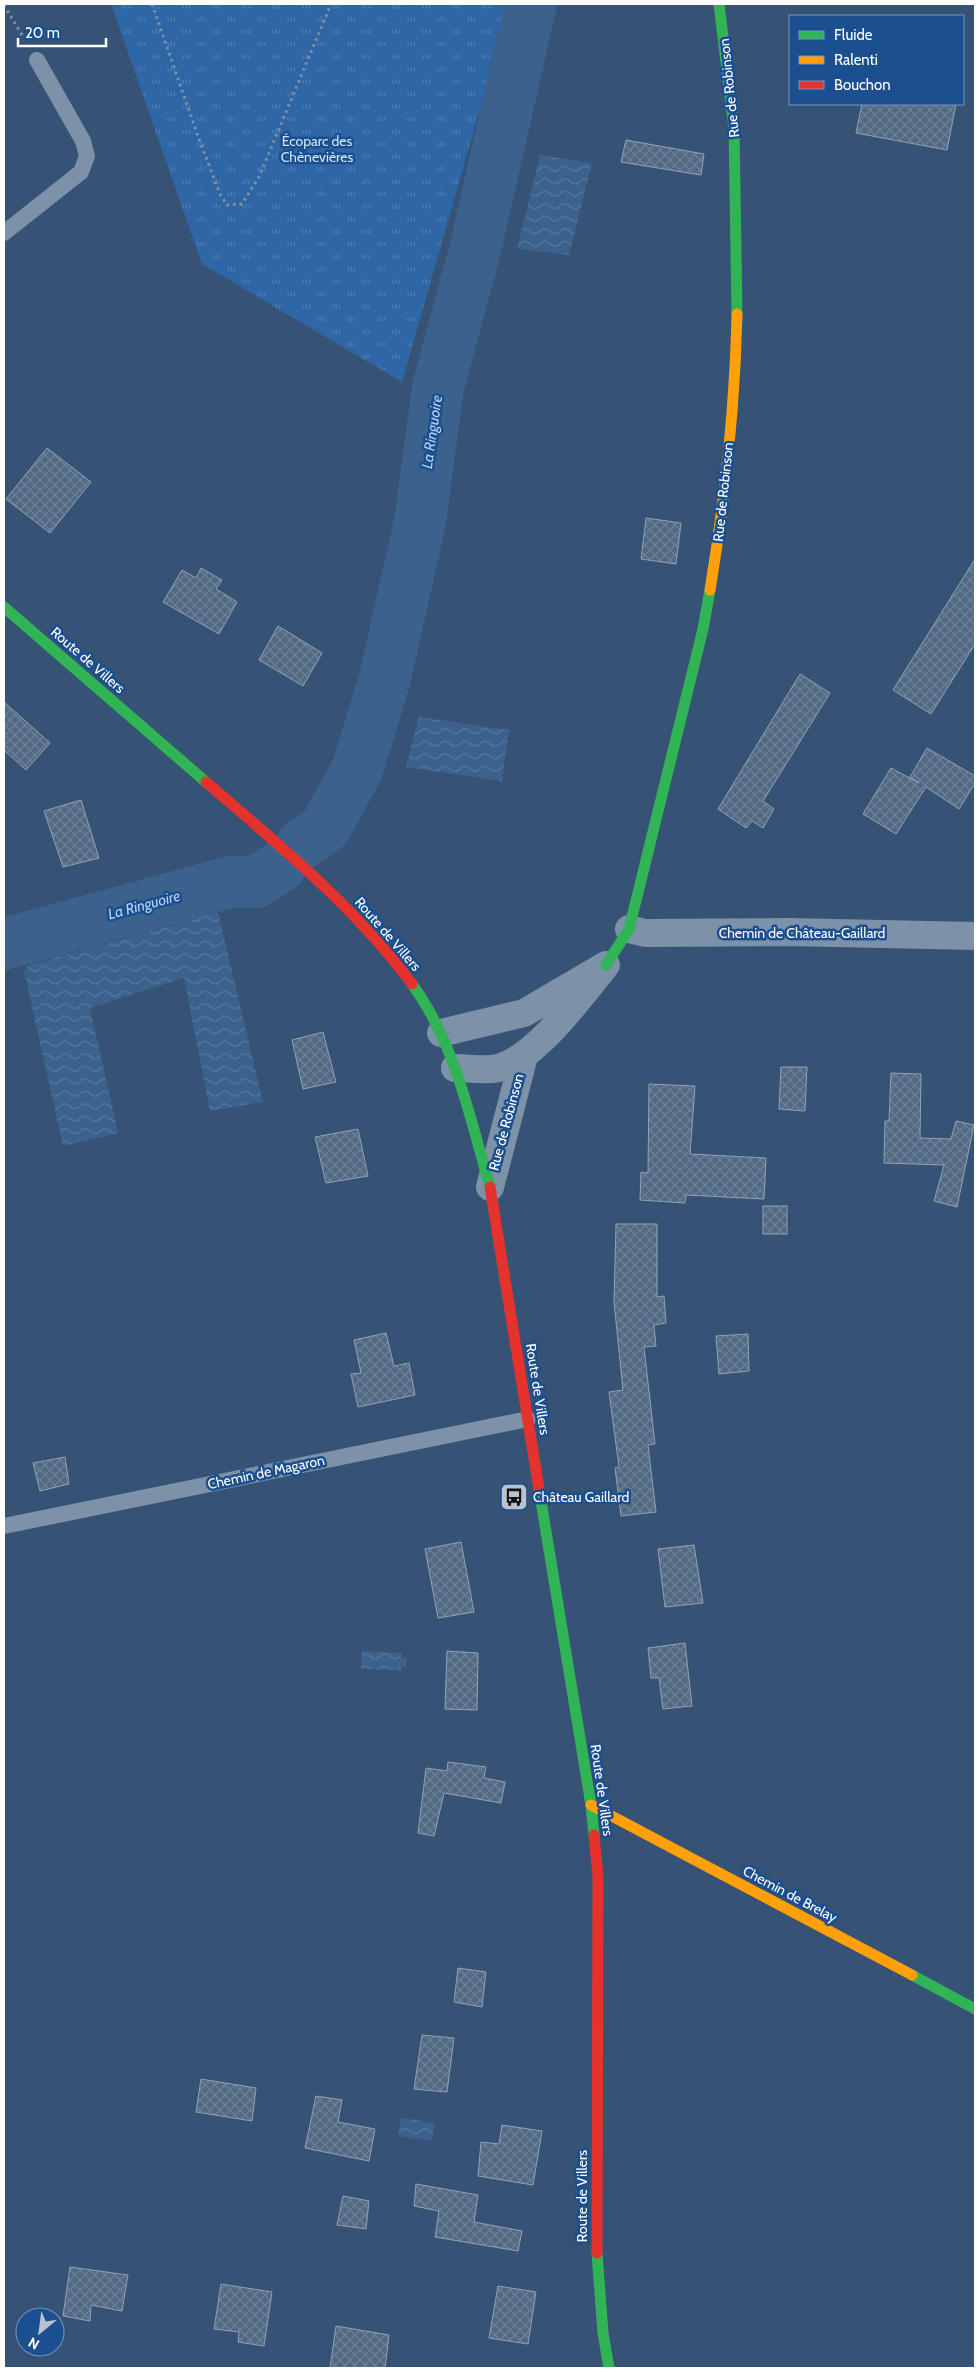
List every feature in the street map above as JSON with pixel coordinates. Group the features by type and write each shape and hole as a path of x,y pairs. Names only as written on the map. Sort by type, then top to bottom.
{"main road":[{"name":"Rue de Robinson","path":"606,965 629,929 702,628 717,546 726,471 736,360 738,290 734,128 719,4"},
{"name":"Route de Villers","path":"4,607 324,884 385,948 417,990 441,1033 455,1068 490,1187 591,1805 598,1877 597,2252 603,2333 609,2368"},
{"name":"Chemin de Brelay","path":"591,1805 975,2009"}],"street":[{"name":"Chemin de Château-Gaillard","path":"629,929 645,933 789,932 975,936"},
{"name":"Rue de Robinson","path":"441,1033 524,1013 606,965"},
{"name":"Rue de Robinson","path":"455,1068 497,1068 524,1056 575,1004 606,965"},
{"name":"Rue de Robinson","path":"490,1187 524,1056"}],"lane":[{"path":"4,233 81,172 87,156 83,141 37,60"},
{"name":"Chemin de Magaron","path":"4,1526 528,1418"}],"path":[{"path":"4,4 37,60"},
{"path":"152,4 199,139 220,194 227,205 242,204 259,177 331,4"}],"green space":[{"name":"Écoparc des Chènevières","path":"111,4 510,4 402,382 202,264"}],"water":[{"path":"540,155 592,163 569,255 517,249"},
{"path":"419,717 509,730 502,781 406,767"},
{"path":"218,912 263,1102 210,1111 184,978 90,1008 118,1133 63,1146 24,971 29,965"},
{"path":"362,1651 401,1653 401,1657 407,1658 406,1666 401,1666 401,1670 361,1669"},
{"path":"401,2118 435,2123 432,2141 398,2136"}],"building":[{"path":"862,105 956,105 947,150 856,133"},
{"path":"626,140 704,154 701,175 621,162"},
{"path":"47,448 91,482 50,533 6,499"},
{"path":"646,518 681,523 676,564 641,559"},
{"path":"975,559 975,644 931,714 893,690"},
{"path":"201,568 222,580 216,589 237,602 219,634 163,602 182,570 196,578"},
{"path":"278,626 322,653 303,686 259,660"},
{"path":"800,674 830,693 763,801 774,809 763,828 752,821 746,828 718,809"},
{"path":"4,702 50,743 26,770 4,750"},
{"path":"927,748 975,776 975,783 959,809 926,787 896,834 863,814 891,768 919,783 910,777"},
{"path":"81,800 99,858 63,867 44,811"},
{"path":"323,1032 336,1082 303,1089 292,1040"},
{"path":"781,1067 807,1067 805,1111 779,1109"},
{"path":"891,1073 921,1074 920,1138 951,1139 956,1121 974,1125 957,1207 934,1201 944,1165 884,1163 885,1121 889,1121"},
{"path":"649,1084 695,1086 690,1154 766,1158 764,1199 686,1195 685,1203 640,1200 641,1172 648,1173"},
{"path":"358,1129 368,1176 326,1183 315,1137"},
{"path":"763,1206 787,1206 787,1234 763,1234"},
{"path":"616,1224 657,1224 657,1297 664,1296 666,1323 654,1325 656,1346 644,1347 655,1444 648,1445 656,1512 621,1516 615,1468 619,1467 609,1392 623,1390 614,1302"},
{"path":"386,1333 394,1366 409,1363 415,1395 358,1407 351,1374 361,1373 354,1340"},
{"path":"748,1334 749,1371 719,1374 716,1336"},
{"path":"65,1457 69,1484 40,1491 33,1463"},
{"path":"461,1542 474,1612 438,1618 425,1549"},
{"path":"694,1545 703,1603 665,1607 658,1549"},
{"path":"685,1643 692,1706 663,1709 659,1678 651,1678 648,1648"},
{"path":"447,1651 478,1653 477,1710 445,1709"},
{"path":"448,1762 486,1767 484,1778 505,1782 501,1803 444,1793 434,1836 418,1833 426,1768 447,1771"},
{"path":"458,1968 486,1972 482,2007 454,2002"},
{"path":"422,2035 454,2038 447,2092 414,2089"},
{"path":"201,2079 256,2088 252,2121 196,2112"},
{"path":"316,2096 342,2100 338,2122 375,2129 369,2161 305,2148"},
{"path":"502,2125 542,2131 533,2185 478,2176 481,2142 499,2144"},
{"path":"416,2184 478,2195 474,2222 522,2231 518,2251 435,2237 439,2211 414,2206"},
{"path":"343,2196 369,2201 366,2229 337,2225"},
{"path":"70,2267 128,2275 122,2311 91,2305 90,2321 65,2316 64,2307"},
{"path":"221,2284 272,2292 264,2346 238,2342 239,2332 214,2329"},
{"path":"498,2286 536,2292 528,2344 489,2338"},
{"path":"336,2326 389,2335 385,2368 330,2368"}],"waterway":[{"name":"La Ringuoire","path":"302,844 325,828 357,770 384,682 420,522 438,387 474,254 531,4"},
{"name":"La Ringuoire","path":"4,944 230,882 256,882 281,866"}],"traffic: fast":[{"path":"719,4 734,128 737,314"},
{"path":"606,965 629,929 703,629 710,590"},
{"path":"4,607 206,782"},
{"path":"412,984 440,1031 460,1082 490,1187"},
{"path":"539,1489 591,1805 594,1835"},
{"path":"912,1975 975,2009"},
{"path":"597,2253 603,2333 609,2368"}],"traffic: slow":[{"path":"710,590 728,452 737,314"},
{"path":"591,1805 912,1975"}],"traffic: jam":[{"path":"206,782 288,853 341,903 390,956 412,984"},
{"path":"490,1187 539,1489"},
{"path":"594,1835 598,1877 597,2253"}],"place":[{"name":"Château Gaillard","path":"514,1497"}]}
